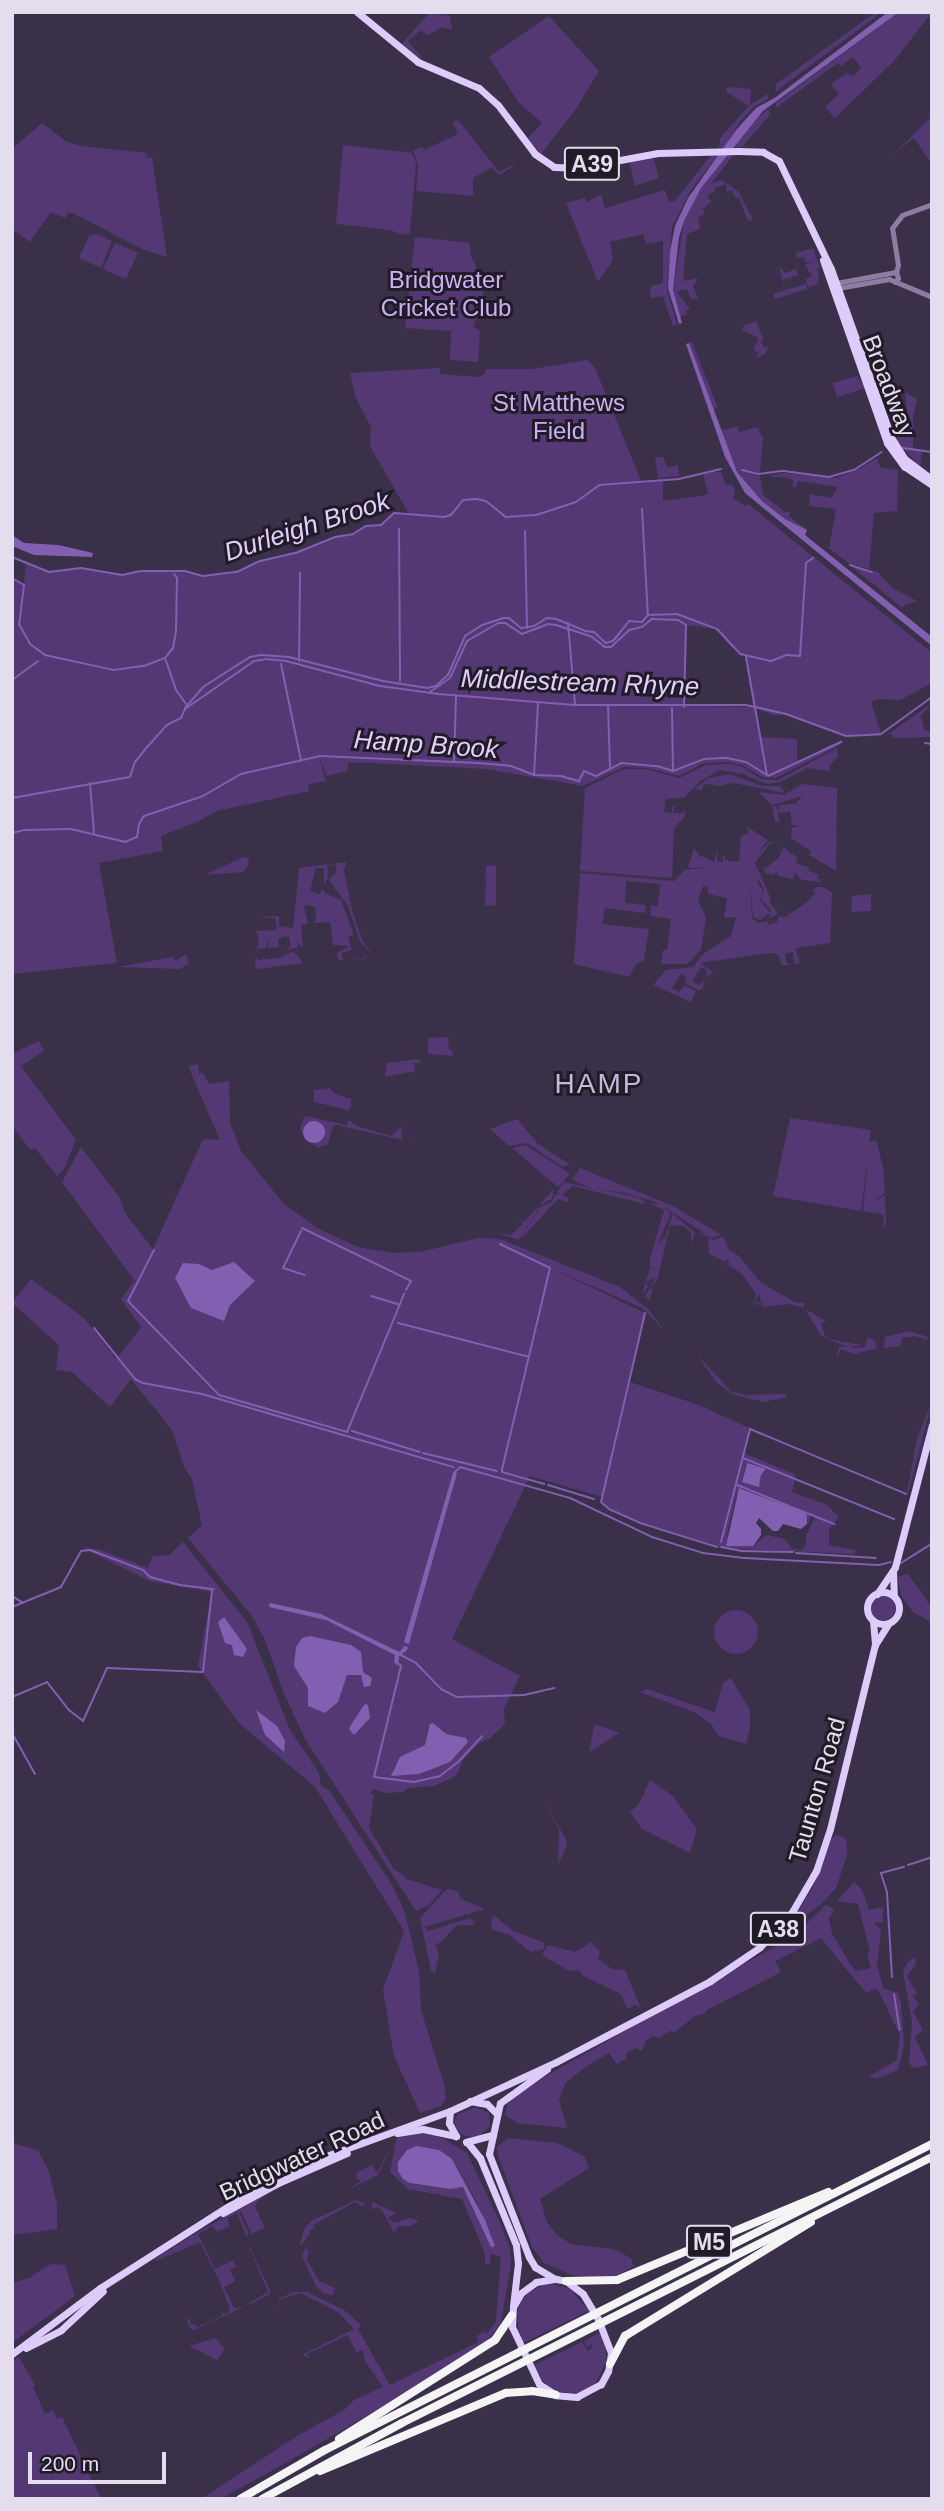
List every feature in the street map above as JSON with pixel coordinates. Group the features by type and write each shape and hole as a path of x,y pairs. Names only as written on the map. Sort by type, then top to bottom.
{"highway":[{"name":"M5","path":"240,2499 326,2450 932,2144"},
{"name":"M5","path":"262,2499 297,2478 932,2157"},
{"name":"M5","path":"566,2281 617,2280 821,2194 848,2186"},
{"name":"M5","path":"610,2364 625,2336 801,2230 824,2212"},
{"name":"M5","path":"326,2450 344,2434 498,2338 513,2311"},
{"name":"M5","path":"297,2478 318,2472 506,2393 531,2391 556,2395"}],"main road":[{"name":"A39","path":"357,12 418,62 456,77 486,94 535,154 561,169 639,155 715,151 763,152 779,161 835,286"},
{"name":"Broadway","path":"835,286 891,437 905,459 932,479"},
{"name":"Broadway","path":"835,286 887,443 904,466 932,485"},
{"name":"A38","path":"888,1624 899,1613 899,1605 894,1596 895,1565 932,1425"},
{"name":"A38","path":"873,1621 867,1606 895,1565"},
{"path":"877,1594 886,1592 894,1596"},
{"path":"873,1621 888,1624"},
{"name":"Taunton Road","path":"873,1621 876,1645"},
{"name":"Taunton Road","path":"470,2101 556,2062 736,1965 760,1947 792,1912 808,1886 824,1848 876,1645 888,1624"},
{"name":"Taunton Road","path":"497,2114 503,2099 556,2062"},
{"name":"A38","path":"450,2111 470,2101"},
{"path":"470,2101 487,2104 497,2114"},
{"path":"450,2111 449,2127 456,2136"},
{"name":"Bridgwater Road","path":"12,2355 121,2274 242,2195 286,2172 450,2111"},
{"name":"A38","path":"497,2114 491,2162 529,2257 540,2271 556,2279"},
{"name":"Bridgwater Road","path":"206,2221 302,2171 400,2132 423,2129 456,2136"},
{"path":"467,2142 493,2135"},
{"name":"A38","path":"456,2136 467,2142 480,2158 516,2245 518,2263 513,2311"},
{"name":"Bridgwater Road","path":"12,2355 61,2330 121,2274"},
{"path":"556,2279 576,2287 587,2300 607,2338 610,2364 605,2378 592,2391 577,2397 556,2395 539,2384 515,2336 513,2311 528,2286 556,2279"}],"street":[{"path":"892,276 898,265 891,235 894,223 902,215 932,204"},
{"path":"835,286 892,276 915,291 932,297"}],"green space":[{"path":"876,12 882,12 775,92 776,84"},
{"path":"899,12 932,12 932,18 928,17 895,60 835,118 825,107 839,94 831,84 847,73 854,76 861,67 853,57 841,66 838,63 776,108 776,103"},
{"path":"429,13 450,16 452,30 442,27 427,36 421,30 408,41 423,59 401,45"},
{"path":"549,16 599,71 576,109 541,154 528,138 542,123 519,103 489,57"},
{"path":"727,87 751,89 750,105 768,94 768,99 754,107 740,121 724,148 719,148 720,138 749,106 726,92"},
{"path":"769,108 770,115 742,147 733,147 751,124"},
{"path":"932,116 932,159 929,160 914,138 894,154"},
{"path":"458,120 499,172 515,165 499,175 492,167 473,178 473,196 416,191 418,165 413,151 422,147 424,150 458,134 453,123"},
{"path":"42,123 67,142 147,153 146,158 152,158 167,257 142,249 73,213 68,213 65,218 51,212 30,242 12,229 12,149"},
{"name":"Bridgwater Cricket Club","path":"343,145 412,153 416,164 410,233 403,235 390,230 336,224"},
{"path":"728,153 734,154 711,184 721,180 739,192 753,220 748,221 739,198 735,198 732,190 727,192 726,184 715,188 715,191 707,196 711,202 703,209 705,214 698,217 700,229 687,234 683,281 698,278 693,287 698,298 691,300 687,289 677,292 690,309 680,317 673,290 684,221 701,188"},
{"path":"711,155 718,155 691,190 672,227 667,290 677,325 673,326 663,296 651,298 650,295 651,286 663,283 663,241 647,244 643,234 610,242 613,260 598,282 566,203 585,198 587,202 601,194 605,208 665,190 669,202 675,201"},
{"path":"650,158 654,160 659,178 635,186 629,161"},
{"path":"97,234 112,241 101,268 79,258 89,236"},
{"name":"Bridgwater Cricket Club","path":"415,237 470,243 470,253 477,269 480,269 485,308 480,311 473,326 480,331 478,362 450,360 451,331 405,328"},
{"path":"115,243 138,253 126,279 103,269"},
{"path":"813,248 820,267 817,268 819,277 817,284 808,288 806,279 812,276 805,265 815,261 806,263 804,257 797,258 796,253"},
{"path":"779,266 785,273 796,269 798,275 791,277 790,281 789,278 782,280 785,290 806,284 807,289 775,299 773,294 784,290"},
{"path":"756,321 764,340 761,341 763,347 768,347 766,354 756,358 759,353 753,350 759,338 742,330 745,325"},
{"path":"692,342 718,408 713,409 689,343"},
{"name":"St Matthews Field","path":"587,360 595,368 642,483 663,481 663,501 700,496 708,494 703,473 721,472 726,485 731,484 735,489 733,498 745,506 748,504 932,653 932,683 900,700 878,699 871,702 881,734 877,735 846,736 786,714 772,715 754,707 760,737 797,739 797,763 832,744 842,744 776,778 762,777 744,766 730,762 704,763 679,776 648,768 624,767 583,786 486,769 372,763 348,763 347,771 327,776 319,757 326,781 308,784 309,791 217,811 161,836 163,851 99,863 117,963 12,974 12,578 24,584 26,562 49,572 81,568 122,575 141,571 185,571 203,576 237,572 260,561 298,552 335,537 353,534 366,526 380,525 394,513 409,514 370,446 371,427 355,396 350,373 440,368 440,374 477,377 484,375 486,369 532,369","holes":["686,625 717,629 730,646 745,656 753,707 684,706"]},
{"path":"857,376 866,388 837,397 833,383"},
{"path":"905,392 917,399 913,418 913,449 922,450 920,467 902,447 892,429 908,425"},
{"path":"717,420 722,431 737,426 739,432 757,427 763,439 760,473 741,471 760,476 763,495 785,512 790,511 789,516 807,530 785,519 762,501 737,472"},
{"path":"655,457 663,457 667,468 678,465 679,476 658,478"},
{"path":"877,458 880,467 898,470 897,511 874,513 869,569 848,563 829,548 836,509 809,506 810,494 832,498 837,487 798,481 795,488 792,485 794,481 789,478 767,476 784,473 836,478"},
{"path":"851,566 878,572 891,587 917,601 901,607"},
{"path":"932,703 921,716 924,729 932,733 932,737 894,738 890,733"},
{"path":"837,748 838,757 829,765 831,771 808,768 780,782 767,784 743,774 720,770 700,781 684,798 666,799 664,812 672,813 672,806 678,807 674,807 673,813 682,813 685,810 685,816 674,828 672,879 670,874 670,878 580,871 585,788 624,769 646,769 679,778 706,765 731,764 743,767 761,779 778,780"},
{"path":"730,774 762,786 780,786 785,793 733,783 719,786 708,784 702,785 702,790 694,789 709,778"},
{"path":"802,784 837,788 836,871 809,855 811,851 791,838 792,828 800,826 792,825 790,811 778,813 780,822 775,822 772,806 776,806 779,812 779,805 795,804 803,796 772,805 758,792 784,795"},
{"path":"747,827 768,840 756,856 770,841 774,843 770,843 755,863 771,899 769,901 778,914 769,918 771,910 761,899 764,889 758,878 758,884 763,890 760,900 770,913 760,920 753,917 750,880 752,919 758,923 768,921 769,925 777,922 779,916 785,917 807,902 815,893 813,891 816,887 823,887 832,893 830,943 795,948 800,963 794,964 793,952 785,954 787,963 792,964 782,966 778,954 770,953 700,963 713,972 706,977 707,970 701,967 692,981 699,985 704,980 703,988 699,990 684,983 687,978 681,974 672,988 679,992 685,986 696,991 691,1002 653,985 666,970 693,967 703,954 731,936 736,917 724,918 727,898 708,894 708,887 703,886 698,901 706,917 701,950 687,964 661,964 663,950 667,950 671,919 650,916 651,906 658,906 660,884 626,881 625,903 646,905 645,913 605,908 602,924 649,929 644,960 636,964 629,977 574,964 580,873 675,881 684,870 710,867 688,868 694,848 701,859 700,855 714,862 718,850 717,862 724,862 722,859 725,854 725,860 739,862 741,836 749,833"},
{"path":"783,847 798,858 796,864 809,867 808,870 819,875 817,878 823,882 802,880 795,872 793,879 778,876 777,871 774,875 765,873 763,866 766,868 777,859 782,853 778,851 783,851"},
{"path":"244,857 248,858 249,863 243,872 204,875"},
{"path":"346,862 344,871 352,910 362,940 375,957 360,941 348,906 329,880 337,871 335,864 327,865 328,877 324,885 324,868 316,868 310,891 319,894 323,889 325,893 341,900 354,935 348,937 352,950 341,953 343,960 338,960 337,953 349,946 333,945 330,922 313,923 316,920 315,907 308,905 304,906 308,924 301,925 303,948 295,940 299,947 287,950 290,947 290,938 285,936 278,939 279,947 268,948 269,937 266,948 257,949 255,954 259,942 256,931 277,930 275,918 254,917 279,916 279,926 293,928 299,868"},
{"path":"496,865 496,905 485,906 486,866"},
{"path":"871,894 871,911 851,912 852,896"},
{"path":"294,951 303,963 258,969 255,967 256,957 258,960 279,958"},
{"path":"186,954 189,963 180,969 118,967 173,957 175,961"},
{"path":"448,1037 449,1050 452,1050 453,1056 428,1054 428,1038"},
{"path":"39,1041 44,1051 21,1066 76,1140 63,1171 57,1176 35,1148 30,1150 12,1125 13,1053"},
{"path":"418,1059 421,1063 414,1063 415,1071 385,1077 387,1063"},
{"path":"198,1064 199,1074 203,1073 209,1084 229,1081 230,1123 241,1151 283,1203 317,1228 358,1247 392,1253 420,1252 478,1238 500,1239 620,1287 648,1309 665,1331 642,1308 551,1268 645,1313 608,1473 630,1382 699,1405 749,1428 744,1453 796,1475 792,1492 827,1505 839,1517 829,1529 829,1545 856,1550 854,1554 722,1548 648,1526 604,1506 602,1497 530,1476 452,1639 520,1676 504,1709 505,1724 489,1739 479,1743 464,1759 456,1776 434,1786 384,1793 373,1789 371,1793 374,1795 369,1828 393,1868 407,1879 442,1890 429,1905 416,1911 305,1739 283,1691 265,1640 252,1616 188,1538 202,1525 192,1480 184,1467 172,1430 131,1379 110,1407 72,1372 56,1370 59,1345 12,1303 31,1279 84,1318 116,1359 137,1333 141,1327 121,1299 133,1282 137,1284 62,1182 81,1147 120,1198 125,1213 153,1249 203,1139 220,1140 188,1066","holes":["746,1464 766,1470 761,1475 759,1486 742,1480","742,1488 799,1511 808,1520 807,1524 810,1516 815,1517 802,1550 792,1549 785,1539 766,1535 753,1546 730,1546 727,1534 736,1497"]},
{"path":"330,1088 335,1094 351,1099 351,1107 348,1110 314,1102 314,1090"},
{"path":"305,1116 347,1125 348,1120 357,1126 391,1136 401,1127 402,1140 337,1125 333,1126 328,1144 318,1148 312,1145 323,1136 321,1122 306,1123 303,1129 310,1143 305,1140 300,1128"},
{"path":"790,1118 871,1130 861,1211 773,1196"},
{"path":"517,1119 538,1144 569,1164 563,1167 527,1143 509,1146 490,1129"},
{"path":"876,1140 883,1167 885,1193 869,1204 885,1195 884,1230 883,1214 863,1211 869,1142"},
{"path":"526,1145 570,1174 558,1187 512,1148"},
{"path":"580,1168 673,1206 721,1235 712,1238 664,1207 671,1214 657,1244 665,1237 673,1214 695,1233 691,1244 691,1233 684,1226 670,1225 657,1281 650,1288 653,1290 649,1300 645,1297 656,1277 646,1282 648,1287 642,1294 650,1268 658,1270 650,1267 650,1259 664,1210 646,1202 660,1205 653,1201 625,1193 597,1189 640,1198 645,1204 573,1186 562,1195 557,1192 564,1182 590,1188 572,1180"},
{"path":"554,1189 552,1199 539,1206 529,1226 525,1225 528,1228 519,1240 497,1233 511,1235 523,1224 519,1218 524,1222"},
{"path":"556,1194 569,1199 567,1202 558,1199 521,1239 540,1207 552,1202"},
{"path":"698,1232 704,1233 712,1240 724,1237 729,1250 739,1256 761,1283 795,1302 804,1303 804,1308 787,1304 765,1307 767,1309 758,1303 753,1307 757,1301 762,1304 759,1294 752,1306 756,1294 742,1274 727,1264 730,1262 726,1259 726,1262 709,1254 708,1237"},
{"path":"805,1309 826,1321 821,1324 825,1336 829,1339 861,1345 849,1347 859,1348 865,1347 868,1337 875,1341 877,1348 854,1354 841,1349 836,1361 839,1347 848,1347 821,1336"},
{"path":"909,1331 928,1337 927,1340 915,1336 902,1338 901,1346 884,1348 885,1337"},
{"path":"696,1354 732,1392 746,1395 787,1394 786,1397 764,1402 734,1395 717,1383"},
{"path":"932,1402 911,1482 932,1413 932,1416 906,1498 917,1438"},
{"path":"183,1542 247,1622 290,1730 319,1773 321,1786 329,1790 391,1883 404,1910 419,1971 421,2010 444,2084 446,2098 441,2106 420,2113 394,2056 383,1990 404,1931 315,1787 239,1723 198,1666 212,1592 150,1581 83,1548 98,1549 148,1568 153,1556 169,1555"},
{"path":"908,1574 932,1608 932,1623 913,1612 901,1596 898,1577"},
{"path":"878,1596 888,1596 895,1603 895,1613 888,1620 878,1620 871,1613 871,1603"},
{"path":"736,1610 752,1616 758,1632 752,1648 736,1654 720,1648 714,1632 720,1616"},
{"path":"731,1678 750,1710 750,1728 746,1744 719,1736 711,1724 696,1713 640,1692 647,1689 715,1712 723,1683"},
{"path":"594,1725 619,1733 589,1752"},
{"path":"650,1780 673,1796 697,1829 690,1853 642,1829 630,1812 639,1804"},
{"path":"544,1802 566,1839 567,1845 558,1865 559,1830"},
{"path":"837,1835 846,1839 847,1855 836,1888 821,1904 785,1931 813,1887 832,1838"},
{"path":"854,1882 862,1890 869,1910 883,1907 883,1922 874,1923 881,1930 877,1967 884,1989 898,1993 901,2004 904,2045 898,2070 878,2078 868,2077 897,2060 900,2035 877,1988 866,1993 821,1938 775,1961 781,1972 704,2014 695,2016 675,2032 670,2031 659,2038 653,2036 646,2040 642,2051 635,2048 626,2053 626,2059 616,2064 609,2053 590,2064 566,2082 559,2100 567,2128 517,2123 505,2115 507,2105 514,2097 549,2074 793,1936 826,1905 834,1909 829,1919 832,1934 851,1965 856,1971 871,1968 867,1953 870,1952 858,1904 837,1901"},
{"path":"447,1889 457,1891 461,1899 485,1909 425,1927 428,1931 470,1918 474,1922 473,1925 457,1925 440,1943 435,1944 439,1954 435,1973 431,1971 420,1918"},
{"path":"495,1916 513,1931 545,1943 543,1949 531,1952 509,1935 491,1929 492,1917"},
{"path":"591,1942 600,1952 598,1959 612,1969 625,1970 641,2009 635,2005 627,2009 621,1994 583,1976 579,1970 569,1971 542,1955 548,1945 575,1952"},
{"path":"915,1957 916,1964 907,1976 917,1994 913,1996 919,2005 913,2011 923,2030 915,2037 928,2065 913,2068 909,2063 912,2022 903,1972 907,1963"},
{"path":"475,2107 489,2113 490,2126 478,2137 464,2136 457,2130 454,2121 458,2114"},
{"path":"421,2132 442,2138 467,2153 510,2248 511,2264 500,2328 485,2342 386,2405 282,2465 220,2499 201,2499 297,2436 344,2410 354,2400 383,2387 365,2361 363,2350 356,2352 348,2335 307,2354 309,2358 302,2355 354,2329 338,2312 301,2293 281,2299 278,2307 280,2298 294,2292 307,2292 344,2310 361,2325 358,2329 390,2385 478,2342 477,2336 484,2331 486,2334 496,2322 501,2257 491,2254 490,2264 485,2264 485,2254 462,2199 408,2189 390,2172 399,2136","holes":["452,2159 493,2238 463,2187 450,2189 410,2183"]},
{"path":"508,2138 557,2143 584,2156 589,2168 540,2199 547,2222 557,2235 571,2244 613,2249 631,2258 634,2266 608,2280 572,2275 544,2263 532,2247 498,2156 497,2147"},
{"path":"12,2143 38,2150 49,2172 57,2204 57,2229 12,2235"},
{"path":"393,2143 378,2175 345,2191 361,2181 357,2179 356,2173 372,2165 377,2173"},
{"path":"271,2191 257,2202 255,2207 265,2228 252,2234 241,2211 239,2212 248,2232 247,2238 237,2213 227,2218 230,2226 216,2232 213,2226 198,2234 215,2269 250,2252 248,2244 270,2294 249,2303 268,2292 251,2252 233,2261 236,2267 230,2270 235,2281 224,2287 234,2308 244,2307 194,2330 190,2328 187,2322 190,2316 190,2323 200,2327 202,2323 203,2325 212,2321 211,2318 214,2320 222,2316 221,2313 228,2314 230,2309 220,2283 200,2242 156,2261 156,2258"},
{"path":"356,2200 366,2204 362,2207 355,2202 313,2225 315,2228 309,2231 310,2234 300,2246 303,2231 311,2221"},
{"path":"372,2202 396,2213 388,2218 394,2223 409,2218 419,2221 411,2226 399,2226 394,2232 381,2209 377,2207 372,2210"},
{"path":"305,2248 309,2251 307,2260 319,2281 335,2288 333,2295 325,2294 316,2286 302,2256"},
{"path":"51,2264 65,2265 75,2296 12,2343 12,2283 29,2278"},
{"path":"547,2283 569,2288 589,2311 523,2343 518,2329 518,2308 527,2294"},
{"path":"600,2333 606,2350 606,2362 595,2384 583,2392 570,2393 554,2390 542,2380 534,2365 582,2342 588,2351 593,2347 591,2344 587,2347 584,2341"},
{"path":"215,2338 225,2349 217,2360 189,2346"},
{"path":"19,2357 35,2385 33,2387 45,2414 53,2410 57,2419 62,2417 101,2499 12,2499 12,2362"}],"shaded area":[{"path":"888,12 899,12 763,111 701,188 679,237 673,290 682,323 679,324 668,288 670,252 675,226 688,198 736,130 756,108 776,97"},
{"path":"689,343 737,472 762,501 785,519 807,530 805,535 932,637 932,646 745,493 725,457 686,344"},
{"path":"12,535 24,543 58,545 93,553 92,557 34,555 12,546"},
{"path":"314,1121 322,1124 325,1132 322,1140 314,1143 306,1140 303,1132 306,1124"},
{"path":"234,1262 255,1281 230,1305 224,1321 191,1308 175,1278 183,1263 199,1264 212,1270"},
{"path":"747,1463 766,1469 761,1475 759,1487 742,1482"},
{"path":"453,1473 457,1473 409,1644 404,1642"},
{"path":"739,1488 803,1512 807,1515 807,1524 801,1529 783,1524 778,1531 773,1531 759,1518 756,1523 761,1529 761,1535 753,1546 726,1546"},
{"path":"270,1603 321,1614 400,1652 404,1646 408,1647 399,1656 398,1666 394,1662 395,1655 326,1620 269,1607"},
{"path":"224,1617 247,1649 243,1657 234,1655 232,1645 225,1643 218,1622"},
{"path":"310,1636 351,1645 361,1652 363,1672 372,1678 370,1686 364,1687 361,1675 347,1675 338,1702 325,1713 308,1706 308,1688 294,1666 296,1647 302,1638"},
{"path":"365,1704 368,1705 370,1718 354,1735 349,1729"},
{"path":"256,1710 277,1726 285,1741 284,1752 265,1735"},
{"path":"433,1723 446,1734 466,1738 468,1742 450,1762 419,1774 391,1776 400,1757 425,1745 430,1724"},
{"path":"416,2146 439,2150 452,2159 485,2220 495,2246 491,2247 463,2187 450,2189 410,2183 403,2179 398,2171 398,2162 407,2150"}],"waterway":[{"name":"Durleigh Brook","path":"903,448 932,452"},
{"name":"Durleigh Brook","path":"742,470 758,474 784,471 829,477 854,470 882,452"},
{"name":"Durleigh Brook","path":"12,557 49,572 81,568 122,575 141,571 185,571 203,576 237,572 260,561 298,552 335,537 353,534 366,526 381,525 394,513 444,517 451,515 463,500 476,499 486,501 506,517 536,515 576,502 599,485 679,479 721,469"},
{"path":"642,509 648,615"},
{"path":"399,529 400,681"},
{"path":"525,531 527,628"},
{"path":"185,708 203,687 250,657 261,655 289,657 383,681 427,688 436,686 448,675 465,636 482,625 503,618 509,618 521,628 534,626 547,618 556,619 594,632 606,643 613,641 629,621 642,622 648,615 677,614 717,629 740,654 771,661 787,655 800,656 806,563 813,558"},
{"path":"850,565 872,572"},
{"path":"299,661 300,573"},
{"path":"174,574 177,578 176,631 173,648 165,658 176,690 186,704"},
{"path":"12,578 24,585 19,624 30,644 45,655 114,670 144,666 165,658"},
{"path":"430,692 450,678 467,641 498,623 505,623 522,634 548,624 556,625 592,637 605,647 611,647 629,630 642,627 652,619 678,620 686,625 684,707"},
{"path":"568,623 575,705"},
{"path":"746,657 767,775"},
{"name":"Middlestream Rhyne","path":"12,798 130,777 135,762 167,725 181,718 185,709 254,661 266,659 286,661 380,686 438,694 575,705 746,705 786,714 846,736 881,734 932,697"},
{"path":"12,680 38,661"},
{"path":"281,664 301,761"},
{"path":"454,761 456,696"},
{"path":"534,775 538,703"},
{"path":"608,706 610,767"},
{"path":"672,708 673,771"},
{"name":"Hamp Brook","path":"12,833 24,830 71,829 125,842 137,837 139,824 144,816 203,796 241,774 320,756 511,766 534,775 561,776 579,781 584,771 596,776 621,763 657,766 673,771 705,759 727,758 746,762 768,776 841,742"},
{"name":"Hamp Brook","path":"925,743 932,744"},
{"path":"90,783 94,833"},
{"path":"302,1228 411,1281 406,1290"},
{"path":"301,1231 283,1268 305,1275"},
{"path":"500,1244 550,1268 502,1470 544,1484"},
{"path":"154,1250 128,1301 219,1395 347,1432 390,1328"},
{"path":"391,1326 404,1293"},
{"path":"371,1296 400,1305"},
{"path":"645,1313 601,1502 609,1509 640,1523 717,1547"},
{"path":"398,1323 529,1357"},
{"path":"94,1328 135,1379 143,1383 202,1394 454,1467"},
{"path":"721,1542 750,1429 906,1494"},
{"path":"352,1431 420,1452"},
{"path":"423,1453 497,1471"},
{"path":"743,1458 894,1519"},
{"path":"454,1473 460,1467 570,1498 652,1537 703,1553 744,1558 879,1565 891,1562"},
{"path":"548,1485 594,1499"},
{"path":"737,1485 834,1524"},
{"path":"901,1563 932,1544"},
{"path":"721,1547 741,1551 793,1552"},
{"path":"12,1607 61,1587 81,1551 90,1550 143,1570 150,1577 180,1585 214,1589"},
{"path":"796,1553 876,1558"},
{"path":"12,1697 47,1682 69,1710 83,1721 107,1668 203,1672 212,1590"},
{"path":"12,1596 23,1603"},
{"path":"399,1654 416,1663 441,1689 457,1697 524,1695 554,1688"},
{"path":"399,1664 401,1666 374,1777 414,1782 440,1776 459,1761 482,1736"},
{"path":"12,1733 35,1774"},
{"path":"908,1865 932,1857"},
{"path":"892,1977 887,1892 881,1873 904,1867"},
{"path":"894,1994 900,2030"}],"district":[{"name":"HAMP","path":"599,1084"}]}
